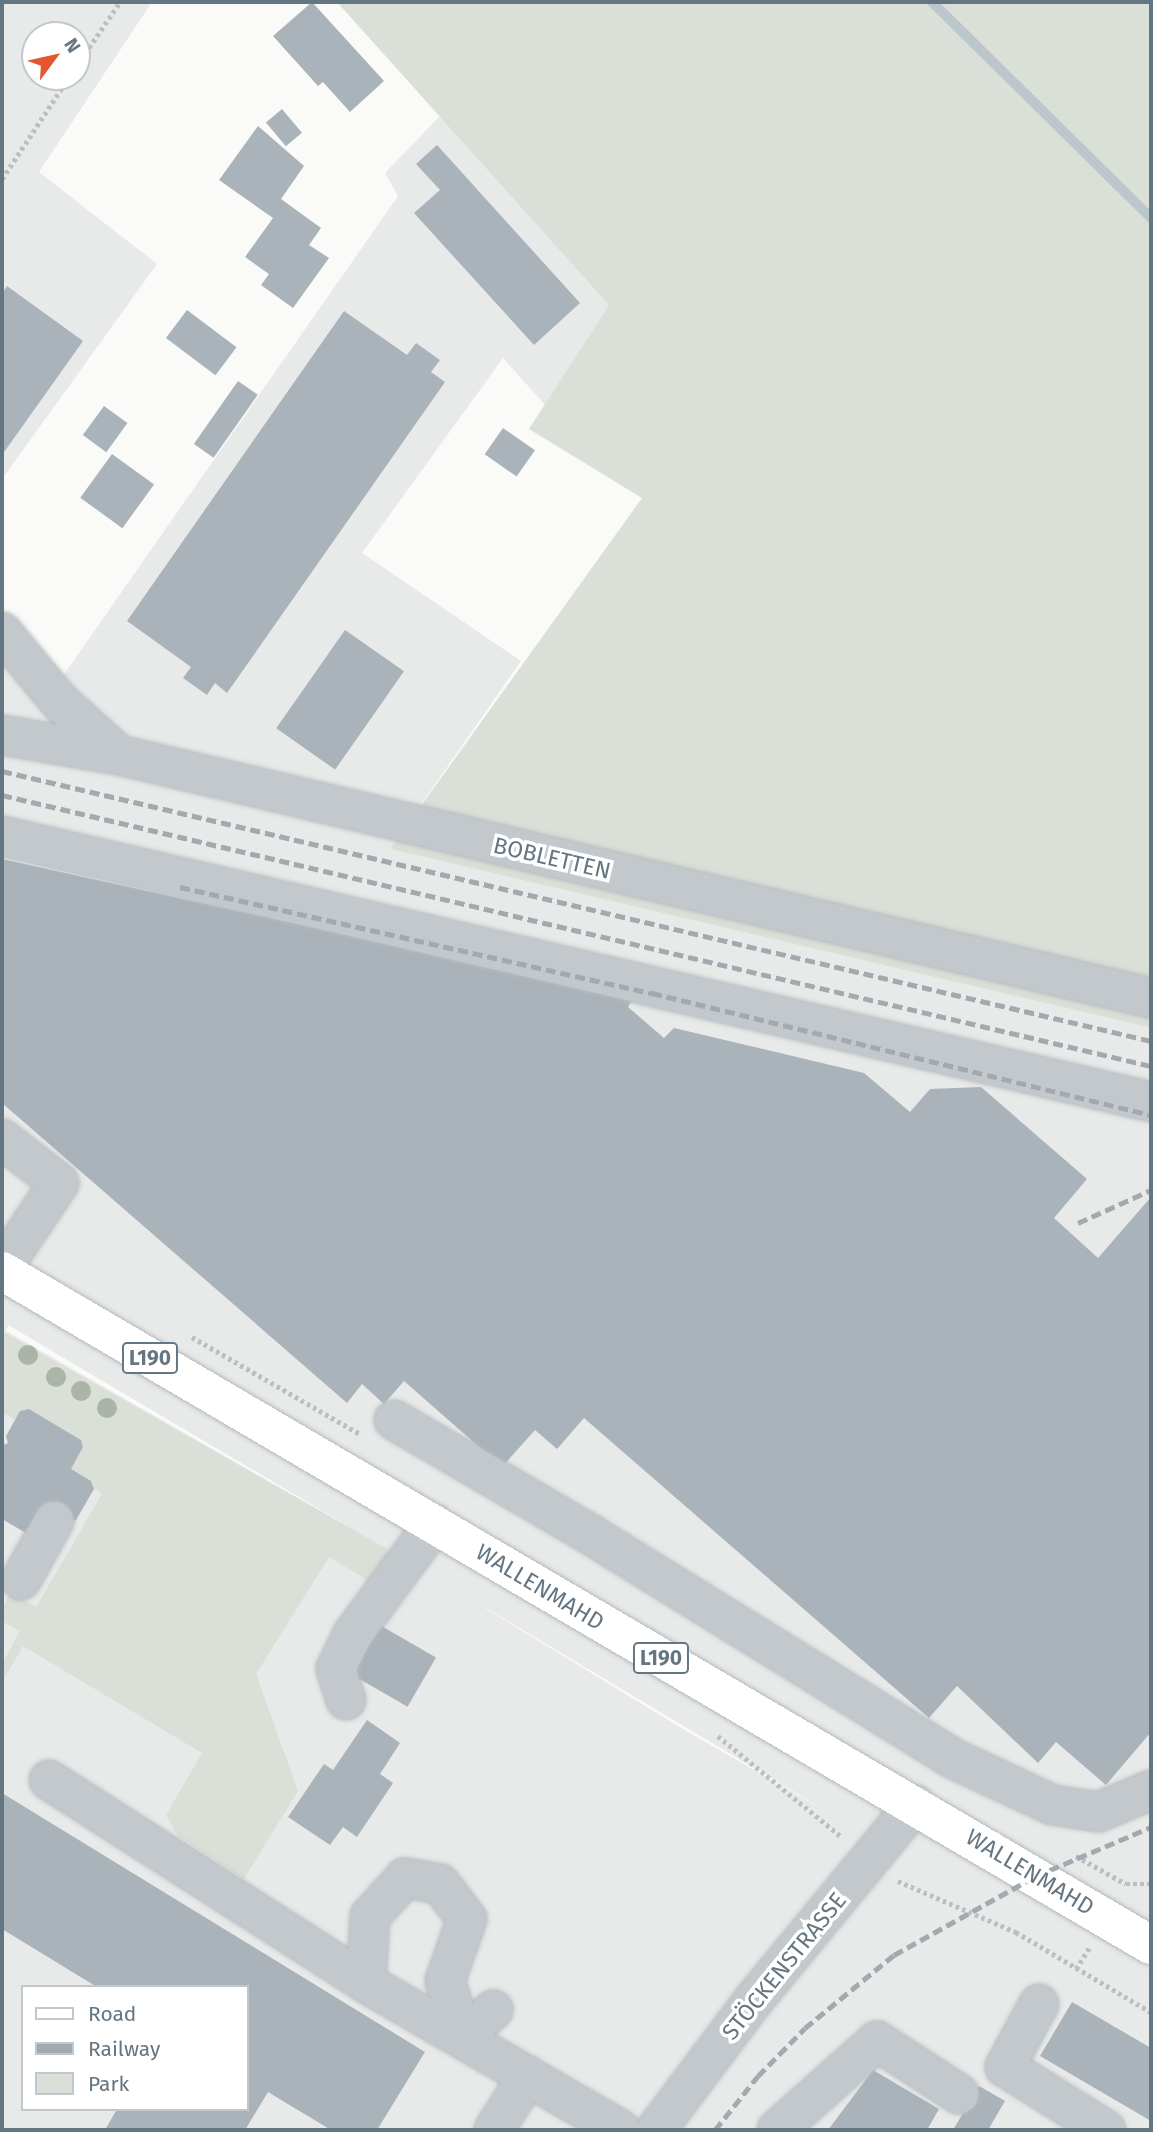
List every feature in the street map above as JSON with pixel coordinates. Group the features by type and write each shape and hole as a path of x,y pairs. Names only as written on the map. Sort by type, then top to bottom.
{"main road":[{"name":"WALLENMAHD","path":"2,1270 1151,1945"}],"street":[{"name":"BOBLETTEN","path":"2,632 61,703 119,755 1151,998"},
{"path":"2,735 119,755"},
{"path":"2,836 1151,1101"},
{"path":"2,1139 59,1183 2,1270"},
{"path":"394,1420 593,1536 952,1758 1053,1805 1097,1812 1151,1790"},
{"path":"21,1580 54,1521"},
{"path":"346,1700 336,1669 352,1634 434,1524"},
{"path":"49,1780 366,1983 463,2036 621,2130"},
{"name":"STÖCKENSTRASSE","path":"656,2130 752,2002 915,1804"},
{"path":"366,1983 370,1916 405,1878 440,1884 467,1919 445,1981 463,2036"},
{"path":"1039,2004 1005,2067 1106,2130"},
{"path":"463,2036 493,2010"},
{"path":"777,2130 877,2042 959,2094"},
{"path":"494,2130 528,2077"}],"path":[{"path":"91,44 120,2"},
{"path":"2,179 60,91"},
{"path":"897,1881 1016,1932 1151,2012"}],"shaded area":[{"path":"2,2 152,2 39,172 157,264 2,479"},
{"path":"442,114 609,305 545,405 503,358 362,553 521,661 390,849 1151,1028 1151,2130 2,2130 2,654 42,706 398,196 385,173","holes":["8,1325 341,1522 6,1331","483,1607 833,1815 688,1732"]}],"green space":[{"path":"337,2 1151,2 1151,1028 390,849 642,498 529,429 609,305"},
{"path":"2,1331 389,1550 372,1583 329,1557 256,1674 298,1791 244,1879 178,1836 166,1815 202,1753 23,1646 2,1682 2,1664 20,1631 2,1621 2,1609 11,1593 36,1607 102,1494 71,1469 83,1447 81,1440 29,1409 20,1411 15,1420 2,1412"}],"building":[{"path":"312,2 384,81 350,112 323,82 318,86 273,36"},
{"path":"282,109 302,133 286,146 266,122"},
{"path":"258,126 304,166 281,199 321,228 309,245 329,258 293,308 261,285 269,274 245,257 273,218 219,180"},
{"path":"437,145 580,303 534,345 414,213 440,190 416,164"},
{"path":"7,286 83,341 2,455 2,294"},
{"path":"187,310 237,347 215,375 166,338"},
{"path":"344,311 407,355 416,343 440,360 431,372 445,382 227,693 215,683 207,695 183,678 191,667 127,621"},
{"path":"238,381 258,395 213,458 194,444"},
{"path":"104,406 127,423 106,452 83,435"},
{"path":"503,428 535,450 517,477 485,454"},
{"path":"112,454 154,485 122,528 80,498"},
{"path":"345,630 404,671 335,770 276,728"},
{"path":"2,859 633,998 628,1007 664,1038 674,1028 864,1073 910,1112 930,1089 981,1087 1087,1179 1054,1218 1098,1258 1151,1197 1151,1732 1106,1785 1056,1742 1038,1763 957,1686 929,1718 584,1418 557,1449 535,1430 502,1467 404,1381 384,1404 362,1384 347,1403 2,1103"},
{"path":"29,1409 81,1440 83,1447 71,1469 91,1481 94,1489 76,1520 26,1533 2,1519 2,1446 8,1443 6,1436 20,1411"},
{"path":"378,1624 436,1658 408,1707 350,1673"},
{"path":"367,1720 400,1743 380,1774 393,1783 357,1837 343,1827 330,1845 288,1817 324,1764 333,1770"},
{"path":"2,1793 425,2052 377,2130 331,2130 268,2092 245,2130 105,2130 116,2111 248,2111 248,1985 94,1985 2,1929"},
{"path":"1072,2002 1151,2048 1151,2121 1040,2056"},
{"path":"873,2070 939,2109 927,2130 828,2130"},
{"path":"979,2086 1005,2101 988,2130 953,2130"}],"waterway":[{"path":"932,2 1151,218"}],"railway":[{"path":"2,771 1151,1041"},
{"path":"2,795 1151,1066"},
{"path":"180,887 652,993 1151,1115"},
{"path":"1078,1223 1151,1190"},
{"path":"715,2130 758,2076 805,2028 894,1955 1036,1876 1151,1827"}]}
